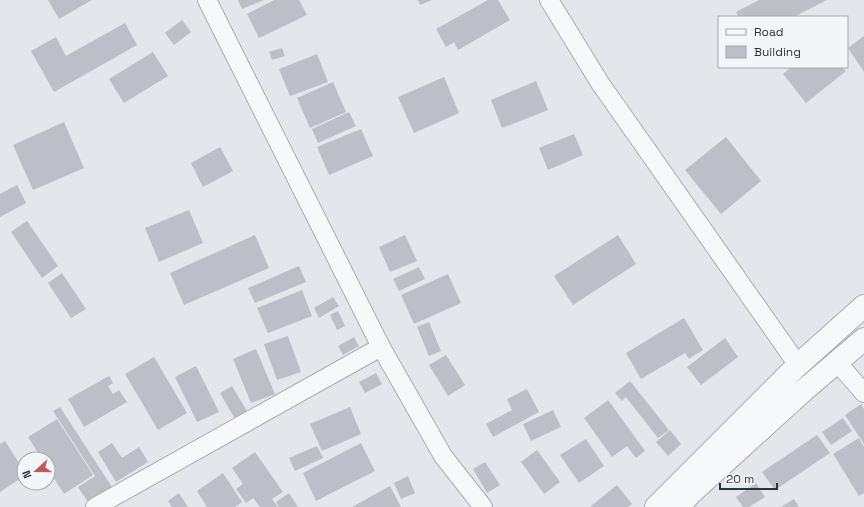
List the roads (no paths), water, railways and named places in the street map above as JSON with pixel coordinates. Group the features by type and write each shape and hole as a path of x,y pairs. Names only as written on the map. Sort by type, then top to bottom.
{"street":[{"path":"207,0 381,347 443,456 484,507"},
{"path":"549,0 600,83 798,365"},
{"path":"656,507 798,365 864,306"},
{"path":"678,507 738,450 864,339"},
{"path":"95,507 381,347"},
{"path":"837,362 864,394"}]}
